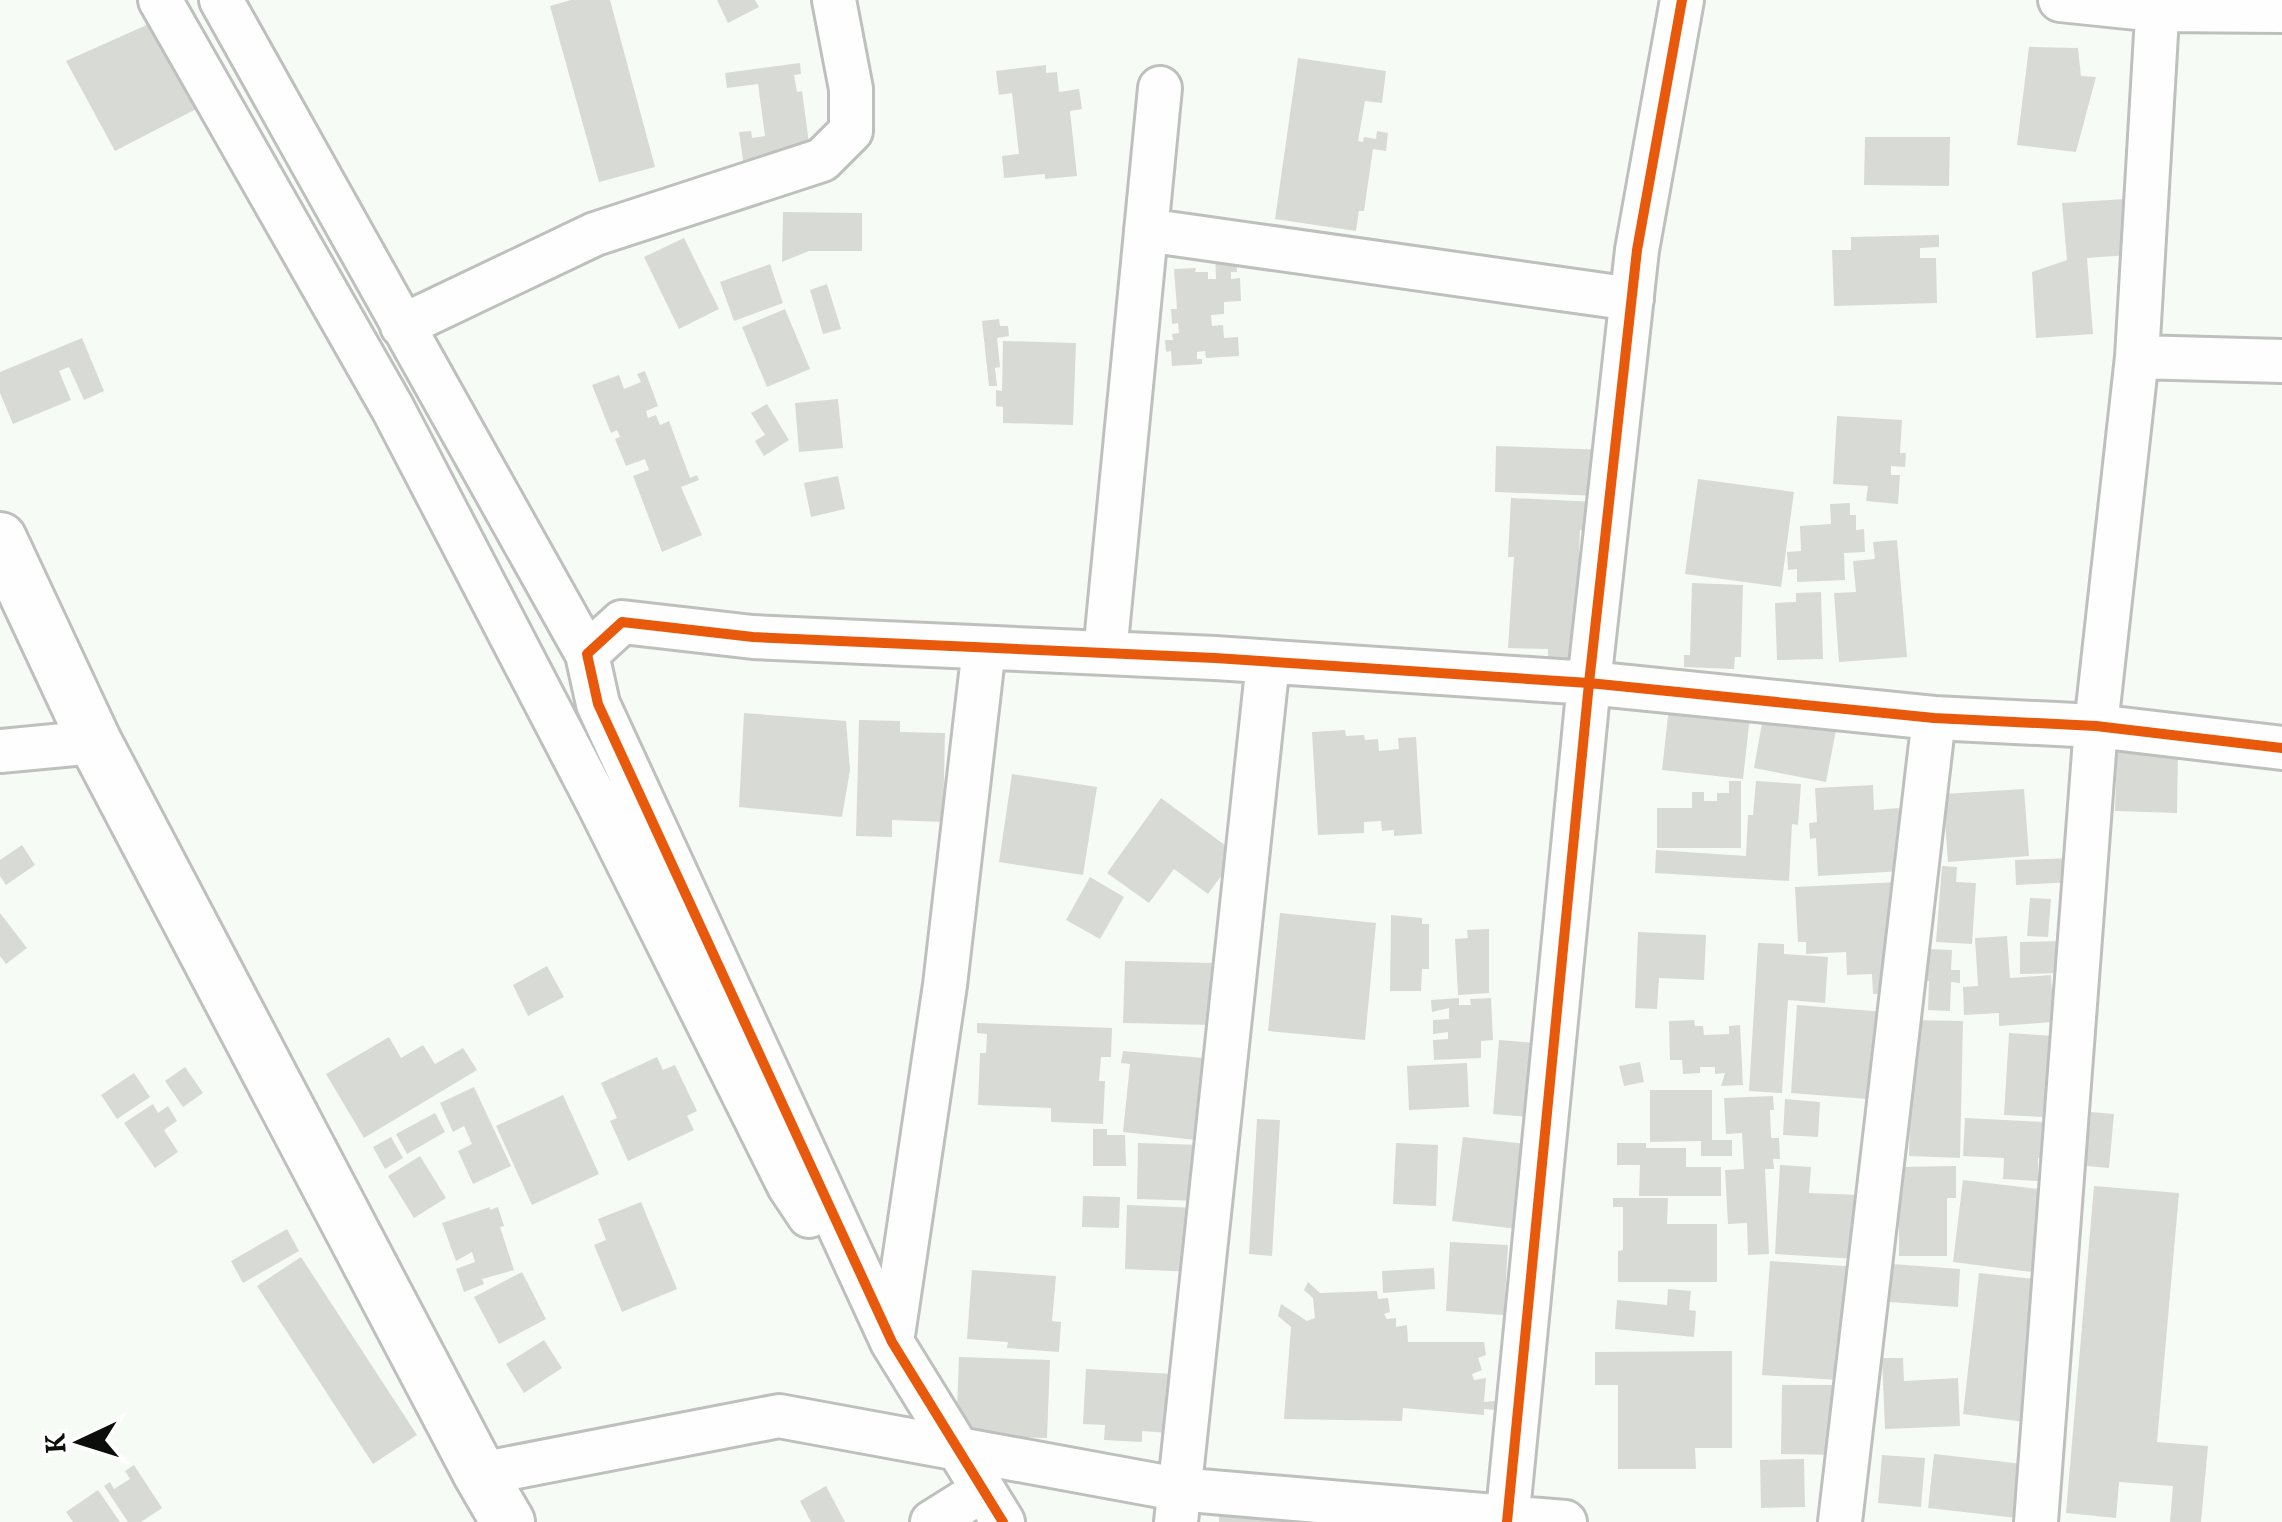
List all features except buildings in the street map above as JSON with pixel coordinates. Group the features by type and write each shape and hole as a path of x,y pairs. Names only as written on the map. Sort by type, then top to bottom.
{"street":[{"path":"160,0 393,409 599,805 789,1186 993,1506 932,1522"},
{"path":"221,0 587,654 598,704 892,1342"},
{"path":"402,326 595,234 822,160 851,131 851,89 834,0"},
{"path":"1507,1520 1589,683 1637,250 1682,0"},
{"path":"2060,0 2282,11"},
{"path":"2036,1522 2096,726 2137,356 2157,5"},
{"path":"1105,653 1160,88"},
{"path":"1146,230 1632,299"},
{"path":"2137,356 2282,360"},
{"path":"0,539 95,742 508,1522"},
{"path":"587,654 622,622 754,637 1105,653 1589,683 1934,718 2096,726 2282,748"},
{"path":"892,1342 945,985 984,648"},
{"path":"1177,1506 1268,662"},
{"path":"1840,1522 1934,718"},
{"path":"0,751 95,742"},
{"path":"480,1474 779,1416 957,1449 1177,1506 1565,1522"}],"cycle path":[{"path":"1507,1522 1589,683 1637,250 1682,0"},
{"path":"1003,1522 892,1342 598,704 587,654 622,622 753,637 1215,658 1589,683 1934,718 2096,726 2282,748"}]}
